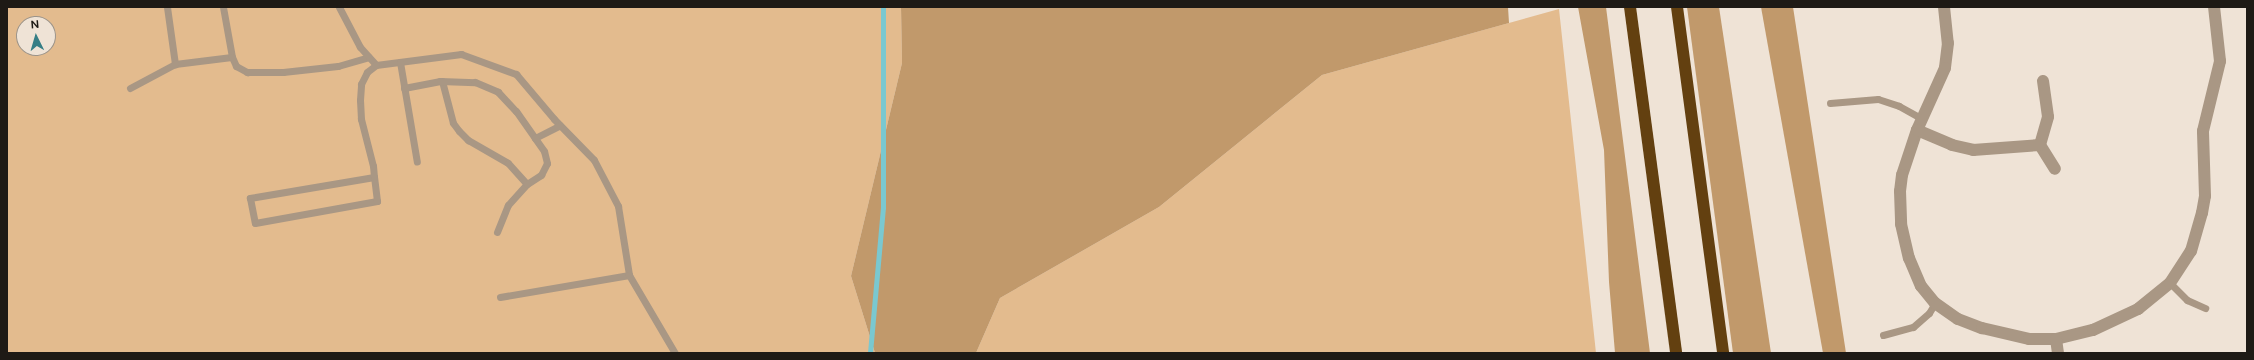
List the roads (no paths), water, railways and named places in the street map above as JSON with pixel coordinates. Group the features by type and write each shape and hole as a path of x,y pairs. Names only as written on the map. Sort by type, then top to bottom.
{"highway":[{"path":"1630,7 1676,353"},
{"path":"1677,7 1723,353"}],"street":[{"path":"1944,7 1948,43 1945,68 1921,118 1902,175 1901,224 1914,273 1934,302 1958,319 1982,328 2029,338 2056,339 2093,330 2118,320 2138,309 2170,284 2191,251 2202,213 2205,196 2203,131 2220,61 2214,7"},
{"path":"2043,81 2048,117 2040,145 2055,169"},
{"path":"1917,130 1952,145 1973,150 2040,145"},
{"path":"2056,339 2058,353"}],"lane":[{"path":"167,7 175,64"},
{"path":"223,7 232,57 236,66 247,72 283,72 338,66 369,57"},
{"path":"339,7 360,47 376,65"},
{"path":"374,177 250,198 255,223 377,201 374,177 361,119 360,100 361,84 367,72 376,65 461,54 516,74 560,125 594,160 618,206 629,275 676,353"},
{"path":"130,88 175,64 232,57"},
{"path":"400,62 417,162"},
{"path":"404,88 442,81 475,82 498,92 516,111 544,151 547,162 541,175 527,184 508,205 497,232"},
{"path":"442,81 453,122 459,131 468,140 508,163 527,184"},
{"path":"1830,103 1878,99 1899,106 1921,118"},
{"path":"535,138 560,125"},
{"path":"500,297 629,275"},
{"path":"2170,284 2187,300 2205,308"},
{"path":"1883,335 1913,327 1929,313 1934,302"}],"waterway":[{"path":"870,353 883,208 883,7"}]}
